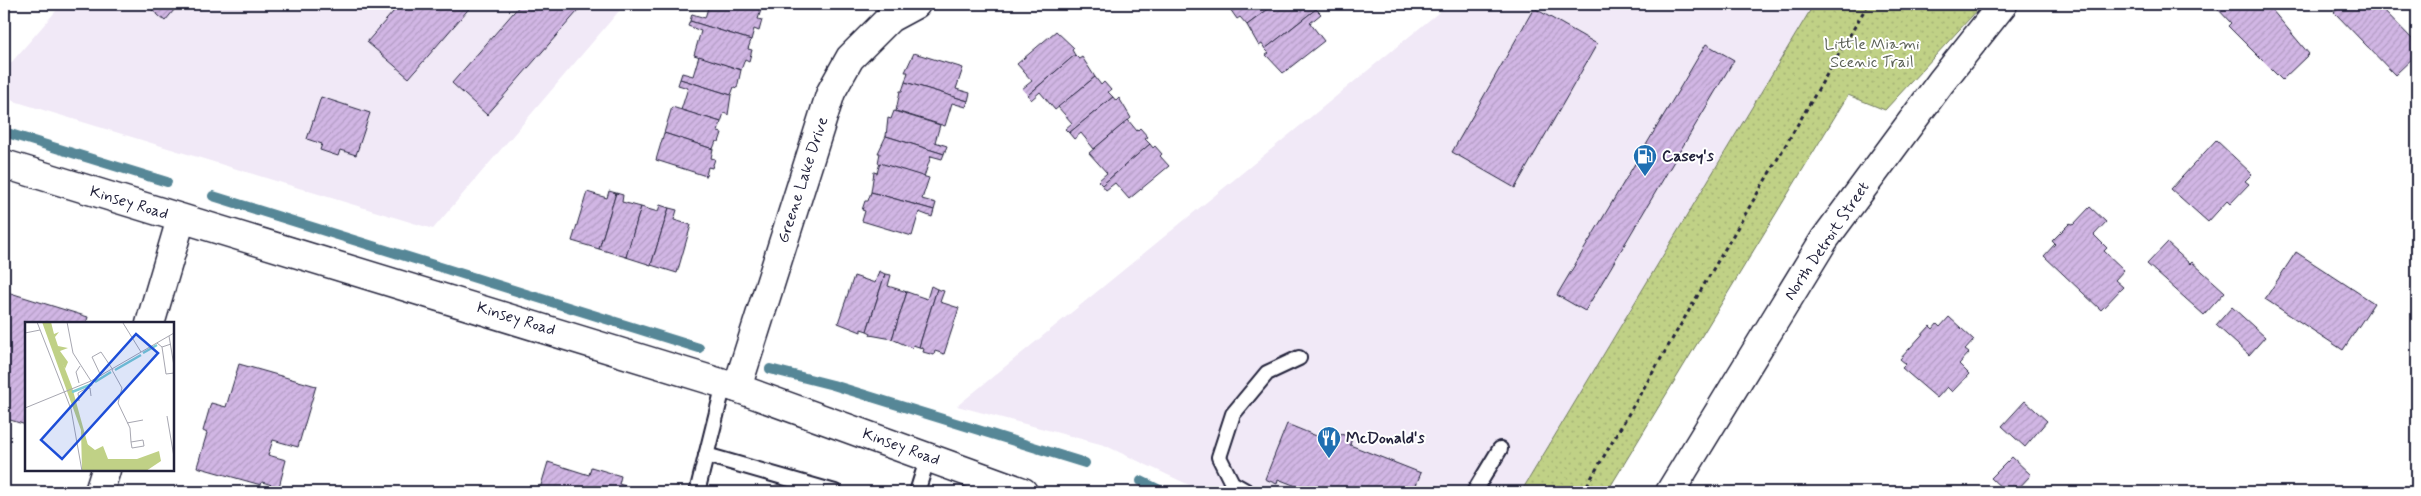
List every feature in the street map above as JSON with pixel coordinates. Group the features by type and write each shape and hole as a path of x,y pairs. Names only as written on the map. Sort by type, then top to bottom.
{"main road":[{"name":"Greene Lake Drive","path":"731,386 831,92 850,58 890,18 916,4"},
{"name":"North Detroit Street","path":"1670,492 1824,240 1940,82 2003,4"},
{"name":"Kinsey Road","path":"4,164 181,219 458,301 731,386 1023,492"},
{"path":"151,322 181,219"},
{"path":"99,492 106,471"}],"lane":[{"path":"1248,492 1232,483 1219,457 1233,414 1267,373 1299,358"},
{"path":"697,492 706,455 731,386"},
{"path":"1474,492 1500,449"},
{"path":"706,455 835,492"},
{"path":"917,492 928,457"}],"path":[{"path":"1583,492 1868,4"}],"shaded area":[{"path":"62,4 625,4 433,229 4,98 4,71"},
{"path":"1449,4 1814,4 1521,492 1204,492 1104,445 957,406"}],"green space":[{"name":"Little Miami Scenic Trail","path":"1814,4 1983,4 1885,110 1848,95 1607,492 1521,492"}],"building":[{"path":"145,4 179,4 165,21"},
{"path":"400,4 473,4 409,78 367,42"},
{"path":"521,4 584,4 487,115 452,83"},
{"path":"709,4 742,4 761,10 758,19 762,20 759,31 754,29 751,40 690,21 692,14 705,18"},
{"path":"1230,4 1275,4 1247,25 1240,17 1237,19 1230,9 1232,7"},
{"path":"1275,4 1296,4 1301,11 1313,4 1316,9 1265,49 1262,44 1259,46 1247,25"},
{"path":"2220,4 2267,4 2309,54 2282,80 2228,26 2231,23 2216,7"},
{"path":"2343,4 2378,4 2417,44 2417,54 2395,75 2334,12"},
{"path":"1534,8 1597,44 1515,188 1452,152"},
{"path":"1316,9 1321,14 1310,23 1324,41 1283,73 1266,55 1269,53 1265,49"},
{"path":"690,21 751,40 748,49 752,50 749,61 745,59 741,70 694,55 701,31 688,26"},
{"path":"1056,31 1074,48 1072,50 1075,55 1028,95 1022,89 1032,81 1017,64"},
{"name":"Casey's","path":"1706,44 1734,60 1585,311 1557,295"},
{"path":"914,53 963,68 956,89 970,93 968,101 905,82 908,72 905,72"},
{"path":"1075,55 1079,59 1082,57 1095,77 1055,110 1040,92 1031,100 1028,95"},
{"path":"699,56 741,70 737,88 734,87 731,95 680,79 682,73 693,76"},
{"path":"1095,77 1101,85 1104,82 1111,90 1108,92 1113,97 1069,133 1065,129 1072,123 1058,107"},
{"path":"680,79 731,95 728,115 724,113 721,122 681,110 688,88 678,85"},
{"path":"905,82 968,101 966,107 952,103 945,126 896,111 900,91 902,91"},
{"path":"321,97 370,113 356,155 340,150 338,156 320,150 322,144 307,139"},
{"path":"1113,97 1116,101 1119,98 1131,118 1094,149 1081,133 1074,139 1069,133"},
{"path":"672,107 721,122 718,132 722,133 719,142 716,141 713,149 664,133"},
{"path":"894,111 940,125 935,142 947,146 944,154 886,136 888,118 891,119"},
{"path":"1128,120 1137,131 1140,128 1148,137 1145,139 1150,144 1102,185 1098,181 1107,173 1089,153"},
{"path":"664,133 713,149 711,158 715,159 712,168 708,167 706,176 656,160"},
{"path":"886,136 944,154 942,159 931,156 924,177 878,163 880,153 878,153"},
{"path":"2216,140 2252,174 2245,181 2249,184 2230,204 2227,201 2208,222 2171,189"},
{"path":"1150,144 1153,148 1155,146 1162,154 1160,156 1169,166 1129,199 1115,183 1106,190 1102,185"},
{"path":"880,163 929,178 922,199 936,203 934,210 871,192 874,172 877,173"},
{"path":"609,191 616,193 599,249 572,241 587,192 607,198"},
{"path":"871,192 934,210 932,217 919,212 912,236 862,221 865,211 862,210"},
{"path":"616,193 623,195 622,202 641,207 626,257 599,249"},
{"path":"660,205 669,208 651,265 626,257 641,207 658,212"},
{"path":"2090,207 2106,222 2094,235 2107,248 2104,251 2124,270 2115,280 2123,287 2101,310 2044,256 2055,244 2052,241 2070,223 2073,225"},
{"path":"669,208 677,210 674,220 691,225 677,273 651,265"},
{"path":"2167,243 2190,264 2192,262 2225,292 2204,315 2147,264"},
{"path":"2296,252 2374,303 2343,350 2265,299"},
{"path":"879,271 885,274 867,331 861,329 861,332 838,323 854,276 875,283"},
{"path":"885,274 891,275 888,286 907,292 892,339 870,335 871,333 867,331"},
{"path":"931,286 937,289 919,347 913,345 912,348 892,339 907,292 927,299"},
{"path":"937,289 944,291 940,302 959,308 944,354 935,351 934,355 923,352 924,349 919,347"},
{"path":"4,291 88,317 87,322 25,322 25,425 4,418"},
{"path":"2232,307 2265,337 2249,355 2216,325"},
{"path":"1949,317 1974,340 1965,350 1969,353 1959,364 1969,374 1952,392 1947,387 1937,398 1902,368 1906,364 1900,359 1930,326 1933,329 1937,324 1940,327"},
{"path":"239,364 316,386 298,447 273,440 268,455 286,460 279,487 262,482 261,485 197,467 207,433 203,431 211,403 226,407"},
{"path":"2025,401 2047,421 2025,447 2002,426"},
{"name":"McDonald's","path":"1287,424 1336,444 1341,434 1352,438 1350,445 1421,473 1413,492 1300,492 1301,488 1278,479 1277,484 1265,479"},
{"path":"2012,457 2031,475 2015,492 2006,492 1991,478"},
{"path":"548,462 589,475 591,467 621,476 619,484 635,489 634,492 539,492"}],"waterway":[{"path":"4,132 167,182"},
{"path":"213,196 699,348"},
{"path":"770,369 833,385 1085,463"},
{"path":"1141,481 1164,492"}],"place":[{"name":"Casey's","path":"1645,177"},
{"name":"McDonald's","path":"1329,459"}]}
